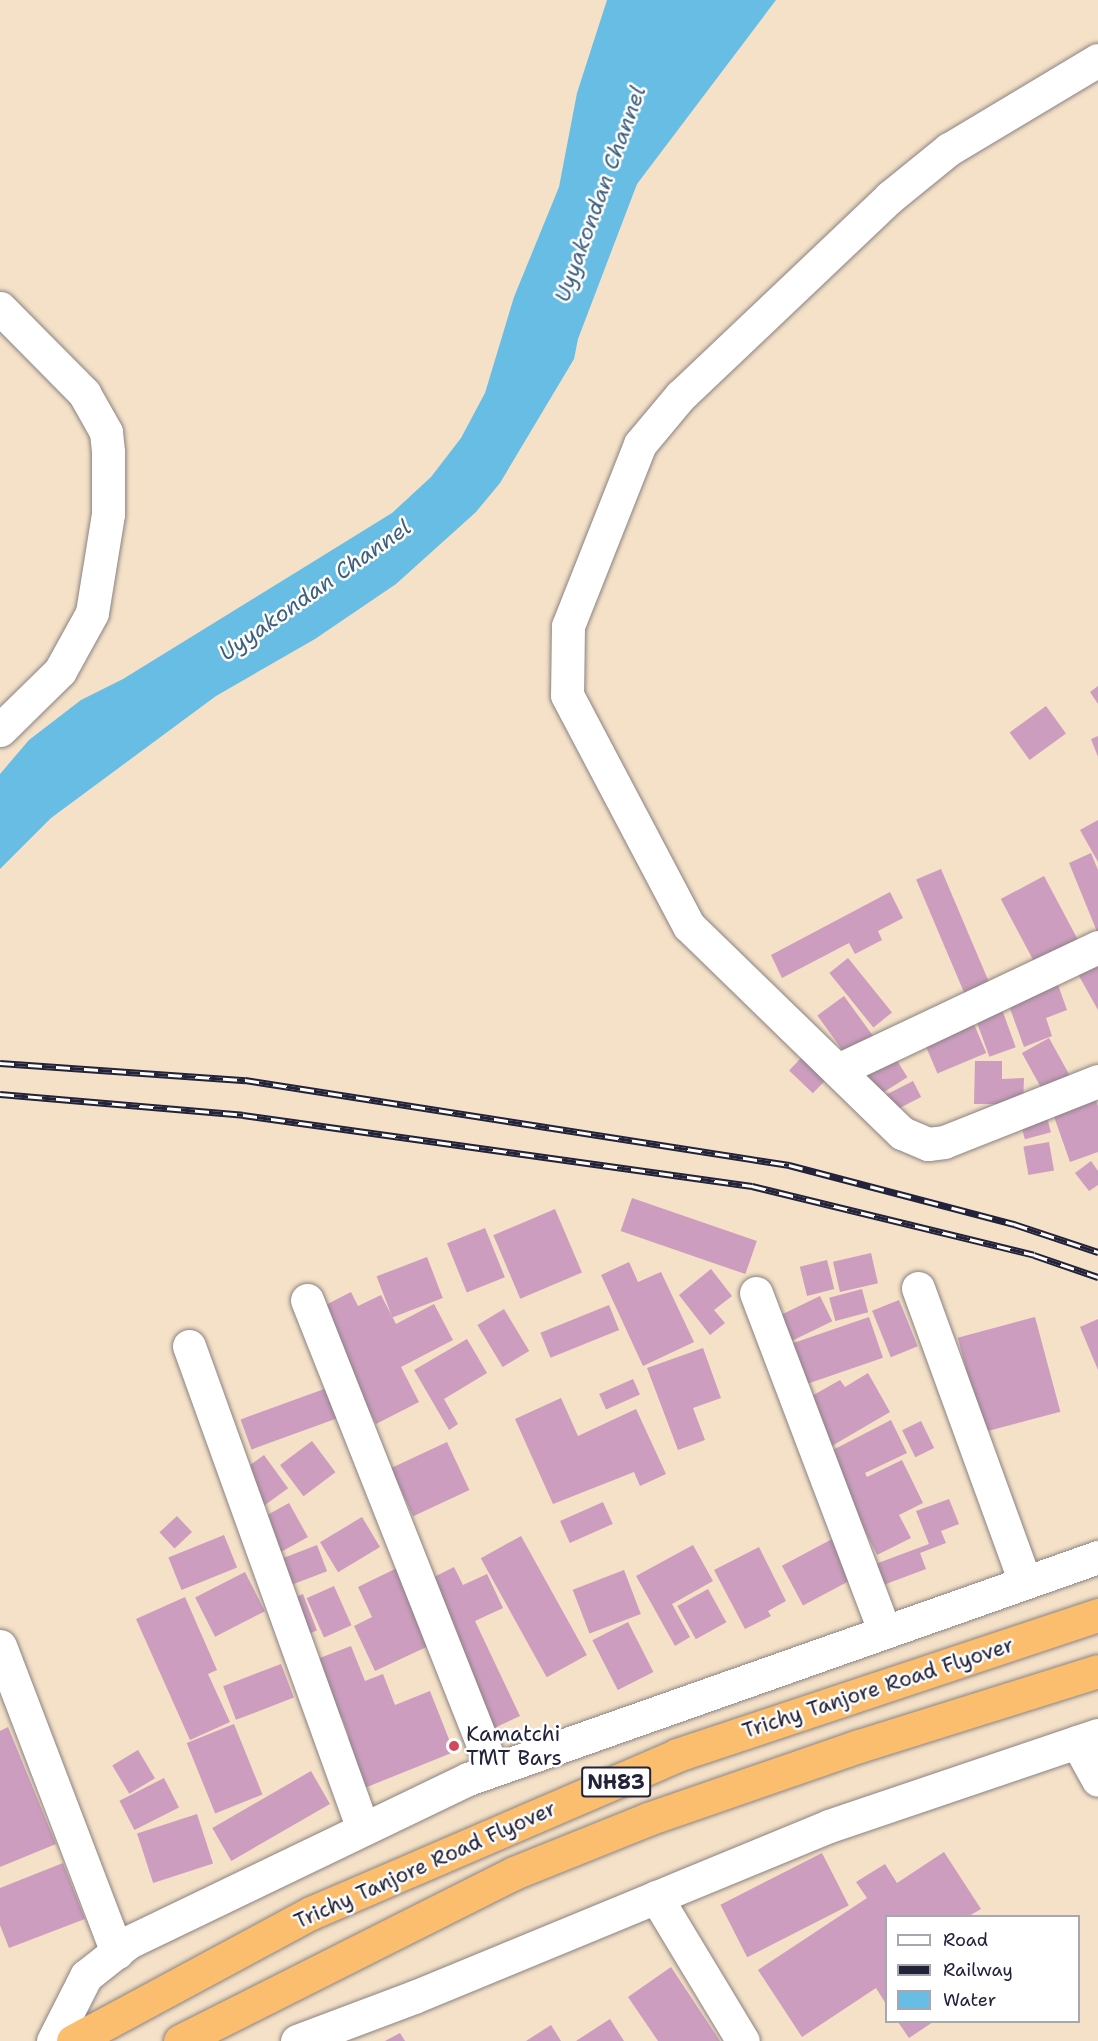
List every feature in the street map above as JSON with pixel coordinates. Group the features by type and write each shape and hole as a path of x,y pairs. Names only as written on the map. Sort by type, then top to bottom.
{"highway":[{"name":"Trichy Tanjore Road Flyover","path":"73,2041 311,1913 677,1755 1098,1615"},
{"name":"Trichy Tanjore Road Flyover","path":"180,2041 513,1873 648,1818 858,1746 1098,1671"}],"street":[{"path":"1098,60 949,149 890,198 681,395 640,444 568,626 567,695 689,926 902,1133 928,1144 944,1142 1098,1081"},
{"path":"0,308 84,393 106,432 108,452 108,514 92,613 60,671 0,730"},
{"path":"838,1070 1098,947"},
{"path":"918,1288 1024,1580"},
{"path":"756,1293 884,1630"},
{"path":"307,1300 493,1770"},
{"path":"189,1346 363,1829"},
{"path":"53,2041 86,1976 129,1942 363,1829 493,1770 1024,1580 1098,1557"},
{"path":"0,1646 117,1952"},
{"path":"297,2041 829,1826 1088,1739 1098,1780"},
{"path":"656,1897 742,2041"}],"water":[{"name":"Uyyakondan Channel","path":"607,0 776,0 637,184 578,339 574,359 500,483 476,512 396,584 315,639 216,696 51,818 0,869 0,774 29,740 81,700 123,679 392,513 431,477 461,438 485,393 514,297 559,187 577,93"}],"building":[{"path":"1098,686 1098,704 1090,692"},
{"path":"1046,706 1066,734 1030,760 1010,732"},
{"path":"1098,736 1098,757 1091,739"},
{"path":"1098,820 1098,862 1080,830"},
{"path":"1091,853 1098,870 1098,934 1069,863"},
{"path":"941,869 993,991 968,1002 916,880"},
{"path":"1044,876 1082,948 1039,971 1001,899"},
{"path":"890,892 903,918 878,931 882,940 855,954 849,943 782,978 771,955"},
{"path":"1098,953 1098,1010 1074,967"},
{"path":"848,958 892,1012 873,1028 829,973"},
{"path":"1057,982 1067,1010 1046,1018 1052,1036 1024,1047 1007,1000"},
{"path":"844,996 875,1038 848,1057 817,1015"},
{"path":"1000,1004 1016,1047 989,1057 974,1014"},
{"path":"971,1017 986,1053 937,1074 922,1038"},
{"path":"1049,1038 1071,1078 1044,1093 1022,1053"},
{"path":"891,1051 907,1077 873,1099 856,1073"},
{"path":"803,1056 827,1079 813,1093 789,1070"},
{"path":"975,1061 1002,1061 1002,1079 1024,1078 1023,1104 974,1104"},
{"path":"913,1081 921,1097 891,1112 883,1096"},
{"path":"1093,1092 1098,1106 1098,1152 1070,1162 1051,1108"},
{"path":"1045,1110 1051,1132 1025,1139 1019,1117"},
{"path":"1049,1142 1054,1171 1028,1175 1023,1147"},
{"path":"1091,1161 1098,1171 1098,1185 1089,1191 1075,1173"},
{"path":"632,1198 757,1241 745,1274 621,1231"},
{"path":"555,1209 582,1273 520,1299 493,1235"},
{"path":"485,1228 505,1277 467,1292 447,1243"},
{"path":"871,1253 878,1283 840,1292 833,1262"},
{"path":"427,1257 443,1298 392,1317 377,1276"},
{"path":"827,1260 834,1289 807,1296 800,1267"},
{"path":"629,1262 638,1282 661,1272 694,1342 643,1366 601,1275"},
{"path":"711,1269 732,1296 714,1310 725,1323 710,1335 679,1295"},
{"path":"862,1289 868,1312 835,1321 829,1298"},
{"path":"351,1292 358,1306 381,1295 396,1324 434,1304 453,1340 401,1367 419,1402 376,1424 318,1309"},
{"path":"820,1296 832,1321 790,1342 778,1317"},
{"path":"899,1300 918,1346 891,1357 872,1311"},
{"path":"609,1305 619,1330 551,1358 540,1333"},
{"path":"504,1309 529,1351 503,1367 477,1325"},
{"path":"869,1317 883,1358 802,1386 788,1345"},
{"path":"1035,1317 1060,1412 983,1432 958,1338"},
{"path":"1098,1319 1098,1370 1080,1327"},
{"path":"467,1339 487,1373 444,1399 458,1424 449,1430 414,1370"},
{"path":"703,1348 721,1398 693,1408 705,1440 678,1450 647,1368"},
{"path":"868,1373 890,1412 830,1447 803,1401 840,1380 845,1387"},
{"path":"633,1379 640,1395 606,1410 599,1394"},
{"path":"327,1388 338,1418 251,1450 241,1419"},
{"path":"561,1398 578,1436 636,1409 666,1474 640,1486 634,1472 553,1504 515,1419"},
{"path":"891,1420 907,1453 865,1473 867,1477 902,1460 923,1503 899,1515 911,1538 877,1555 827,1453"},
{"path":"921,1421 934,1448 915,1457 902,1430"},
{"path":"312,1441 335,1472 304,1496 280,1465"},
{"path":"447,1442 469,1490 413,1516 391,1468"},
{"path":"264,1455 288,1488 265,1505 241,1472"},
{"path":"949,1499 959,1524 941,1531 946,1543 920,1553 926,1569 878,1587 870,1566 929,1544 916,1511"},
{"path":"603,1502 613,1524 570,1543 560,1521"},
{"path":"289,1503 308,1537 279,1553 260,1519"},
{"path":"177,1516 192,1532 174,1548 159,1532"},
{"path":"362,1517 380,1547 338,1572 320,1542"},
{"path":"224,1535 237,1567 181,1590 168,1557"},
{"path":"521,1536 587,1655 547,1677 481,1558"},
{"path":"834,1538 855,1578 803,1605 782,1566"},
{"path":"317,1545 327,1571 285,1587 275,1561"},
{"path":"693,1545 713,1581 672,1604 690,1637 675,1646 636,1576"},
{"path":"759,1547 786,1601 768,1611 771,1616 745,1629 714,1570"},
{"path":"399,1567 435,1643 375,1671 354,1626 372,1617 358,1587"},
{"path":"454,1567 463,1585 487,1574 503,1608 475,1621 520,1716 490,1730 420,1584"},
{"path":"624,1570 641,1614 589,1634 573,1590"},
{"path":"245,1572 265,1611 215,1637 195,1597"},
{"path":"334,1586 351,1625 324,1637 307,1598"},
{"path":"708,1589 726,1622 696,1639 677,1606"},
{"path":"303,1594 317,1630 298,1638 284,1601"},
{"path":"185,1597 217,1670 208,1674 230,1722 190,1740 136,1619"},
{"path":"628,1622 653,1672 618,1690 592,1640"},
{"path":"351,1646 365,1681 383,1674 395,1705 430,1691 454,1752 362,1789 343,1740 349,1737 342,1718 335,1721 312,1661"},
{"path":"281,1664 294,1698 236,1720 223,1686"},
{"path":"234,1724 262,1794 215,1814 187,1743"},
{"path":"8,1727 56,1844 0,1867 0,1731"},
{"path":"138,1750 155,1778 129,1794 112,1765"},
{"path":"311,1771 330,1804 231,1861 212,1828"},
{"path":"164,1778 179,1807 134,1830 119,1801"},
{"path":"197,1814 213,1863 153,1883 137,1833"},
{"path":"944,1852 981,1909 971,1915 885,1915 885,2002 876,1988 802,2037 758,1970 867,1898 856,1882 885,1864 897,1883"},
{"path":"822,1853 849,1906 747,1957 720,1905"},
{"path":"63,1863 85,1919 9,1948 0,1925 0,1888"},
{"path":"671,1967 720,2041 658,2041 628,1997"},
{"path":"610,2019 624,2041 576,2041"},
{"path":"899,2023 932,2023 909,2038"},
{"path":"551,2025 561,2041 526,2041"},
{"path":"400,2033 405,2041 385,2041"}],"railway":[{"path":"0,1063 245,1080 789,1165 1014,1224 1098,1252"},
{"path":"0,1094 243,1115 752,1186 1034,1255 1098,1277"}],"place":[{"name":"Kamatchi TMT Bars","path":"454,1746"}]}
